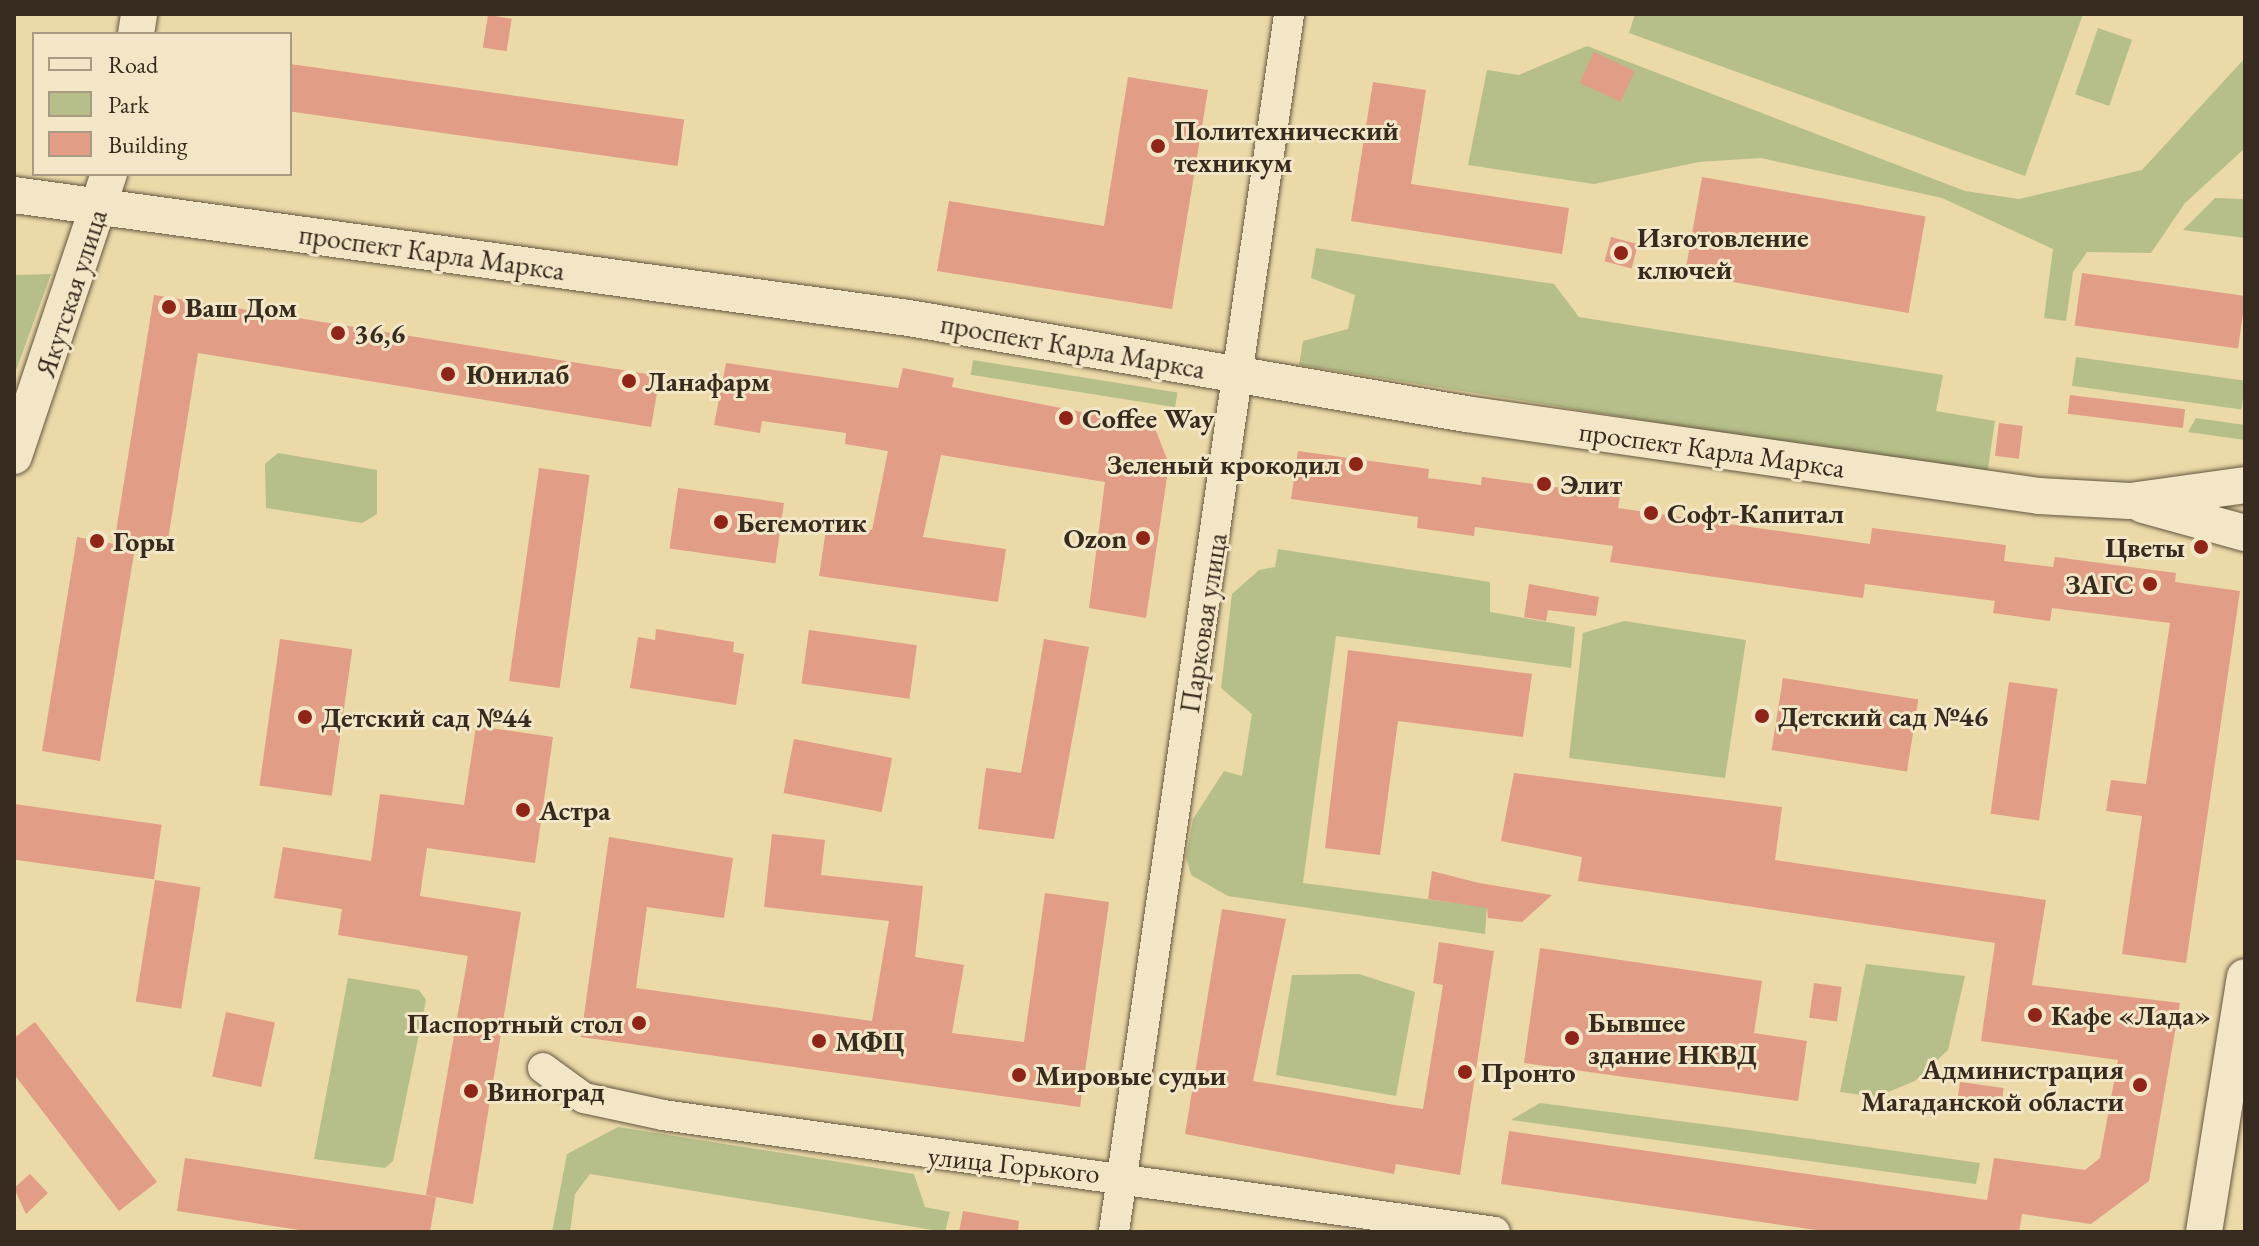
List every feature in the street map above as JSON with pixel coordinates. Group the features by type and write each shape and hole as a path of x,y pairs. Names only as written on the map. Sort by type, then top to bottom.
{"street":[{"name":"Парковая улица","path":"1114,1232 1289,14"},
{"name":"проспект Карла Маркса","path":"14,195 105,190 909,318 1239,375 2023,494 2130,501 2245,485"},
{"name":"Якутская улица","path":"14,456 105,190"},
{"name":"проспект Карла Маркса","path":"2130,501 2245,533"},
{"path":"2204,1232 2245,977"},
{"name":"улица Горького","path":"543,1068 584,1098 663,1115 935,1157 1124,1175 1495,1232"}],"green space":[{"path":"1635,14 2083,14 2025,176 1629,33"},
{"path":"2098,28 2132,40 2109,106 2075,94"},
{"path":"1587,46 1965,191 2019,199 2142,170 2245,58 2245,148 2185,203 2151,253 2087,252 2073,272 2066,321 2044,318 2053,249 1942,198 1761,158 1699,162 1594,184 1468,165 1487,70 1519,75"},
{"path":"2215,198 2245,199 2245,238 2183,230"},
{"path":"1316,248 1554,284 1579,317 1943,375 1936,411 1995,421 1987,475 1299,365 1303,341 1348,329 1355,295 1311,278"},
{"path":"51,274 14,376 14,275"},
{"path":"2076,357 2245,381 2241,410 2072,386"},
{"path":"973,360 1177,392 1175,407 971,375"},
{"path":"2196,418 2245,425 2245,440 2188,432"},
{"path":"278,453 377,470 377,514 362,523 266,508 265,464"},
{"path":"1278,549 1490,582 1490,612 1575,627 1571,668 1336,636 1303,883 1487,907 1485,934 1228,896 1191,875 1186,857 1193,819 1224,771 1242,776 1252,714 1221,688 1232,594 1259,570 1275,567"},
{"path":"1624,621 1746,640 1725,778 1569,758 1583,633"},
{"path":"1866,964 1965,976 1948,1050 1915,1081 1876,1097 1840,1092"},
{"path":"1359,974 1415,992 1396,1096 1276,1075 1292,975"},
{"path":"348,978 419,990 426,1000 393,1161 385,1168 314,1159"},
{"path":"1540,1103 1980,1163 1976,1184 1511,1120"},
{"path":"618,1127 914,1174 925,1207 950,1212 945,1232 590,1174 575,1194 570,1232 552,1232 567,1154"}],"building":[{"path":"488,15 512,19 507,51 483,48"},
{"path":"1594,52 1635,71 1620,102 1580,83"},
{"path":"292,64 684,119 678,166 292,112"},
{"name":"Политехнический техникум","path":"1128,77 1208,90 1172,309 937,271 949,201 1104,226"},
{"path":"1373,82 1426,90 1411,184 1569,208 1562,254 1351,221"},
{"path":"1702,177 1926,216 1909,313 1685,274"},
{"name":"Изготовление ключей","path":"1611,237 1638,244 1632,268 1605,261"},
{"path":"2082,273 2245,296 2238,348 2075,325"},
{"path":"154,295 660,376 651,427 198,353 166,552 135,547 100,761 42,751 77,537 114,544"},
{"path":"726,363 898,388 903,368 954,378 952,387 1154,426 1169,464 1146,618 1089,608 1105,482 941,455 923,537 1006,549 998,602 819,576 827,523 872,530 888,451 845,444 846,433 762,421 760,433 714,425"},
{"path":"2070,395 2185,409 2183,428 2068,414"},
{"path":"1999,423 2023,426 2019,459 1995,456"},
{"path":"1298,451 1429,469 1428,478 1481,485 1482,477 1620,496 1618,508 1870,544 1872,528 2006,545 2004,561 2053,567 2055,557 2176,573 2175,582 2240,591 2186,963 2122,954 2142,816 2106,811 2111,780 2146,784 2170,623 2052,608 2050,621 1993,613 1995,601 1865,584 1863,598 1610,562 1613,546 1475,527 1474,536 1417,528 1418,517 1291,499"},
{"path":"539,468 590,475 560,688 509,681"},
{"path":"678,488 784,503 775,563 670,548"},
{"path":"1529,584 1599,597 1596,616 1548,610 1546,621 1524,617"},
{"path":"656,629 734,642 733,652 744,654 736,705 630,688 638,637 655,640"},
{"path":"809,630 917,645 909,699 801,683"},
{"name":"Детский сад №44","path":"280,639 352,649 332,796 259,786"},
{"path":"1044,639 1089,647 1054,839 978,829 986,768 1021,773"},
{"path":"1348,650 1532,674 1523,737 1398,721 1380,855 1325,848"},
{"name":"Детский сад №46","path":"1783,678 1918,699 1907,772 1772,750"},
{"path":"2009,682 2058,689 2039,821 1990,814"},
{"path":"476,726 553,737 535,863 427,848 420,896 521,912 473,1204 426,1195 468,956 338,935 342,909 274,898 283,847 371,861 380,794 464,805"},
{"path":"794,739 892,758 882,812 784,793"},
{"path":"1514,773 1782,807 1775,860 2046,900 2032,985 2180,1003 2149,1181 2091,1224 2022,1214 2019,1232 1830,1232 1501,1184 1509,1131 1987,1200 1994,1158 2085,1170 2100,1158 2118,1060 1981,1041 1995,943 1578,881 1582,857 1501,841"},
{"path":"14,804 162,825 154,879 14,860"},
{"path":"772,834 825,840 821,875 923,886 915,957 964,965 952,1033 1024,1042 1045,893 1109,902 1080,1107 581,1037 609,837 733,858 724,918 647,907 636,988 872,1021 889,921 764,907"},
{"path":"1432,871 1479,883 1552,895 1522,922 1488,918 1487,908 1428,899"},
{"path":"155,880 200,887 181,1009 136,1001"},
{"path":"1222,909 1286,919 1253,1081 1395,1105 1423,1109 1443,985 1433,983 1439,942 1494,951 1460,1175 1396,1164 1394,1174 1185,1134"},
{"path":"1540,948 1762,981 1754,1033 1807,1041 1798,1101 1524,1063"},
{"path":"1814,983 1842,987 1837,1022 1809,1018"},
{"path":"226,1012 275,1022 261,1087 212,1077"},
{"path":"35,1022 157,1182 119,1211 14,1074 14,1038"},
{"path":"1960,1082 2004,1088 2001,1109 1957,1103"},
{"path":"185,1158 436,1197 430,1232 312,1232 177,1211"},
{"path":"30,1174 48,1193 26,1214 14,1188"},
{"path":"963,1211 1019,1221 1018,1232 959,1232"}],"place":[{"name":"Политехнический техникум","path":"1158,146"},
{"name":"Изготовление ключей","path":"1621,253"},
{"name":"Ваш Дом","path":"169,307"},
{"name":"36,6","path":"338,333"},
{"name":"Юнилаб","path":"448,374"},
{"name":"Ланафарм","path":"629,381"},
{"name":"Coffee Way","path":"1066,418"},
{"name":"Зеленый крокодил","path":"1356,464"},
{"name":"Элит","path":"1544,484"},
{"name":"Софт-Капитал","path":"1651,513"},
{"name":"Бегемотик","path":"721,522"},
{"name":"Ozon","path":"1143,538"},
{"name":"Горы","path":"97,541"},
{"name":"Цветы","path":"2201,547"},
{"name":"ЗАГС","path":"2150,584"},
{"name":"Детский сад №46","path":"1762,716"},
{"name":"Детский сад №44","path":"305,717"},
{"name":"Астра","path":"523,810"},
{"name":"Кафе «Лада»","path":"2035,1015"},
{"name":"Паспортный стол","path":"639,1023"},
{"name":"Бывшее здание НКВД","path":"1572,1038"},
{"name":"МФЦ","path":"819,1041"},
{"name":"Пронто","path":"1465,1072"},
{"name":"Мировые судьи","path":"1019,1075"},
{"name":"Администрация Магаданской области","path":"2140,1085"},
{"name":"Виноград","path":"471,1091"}]}
